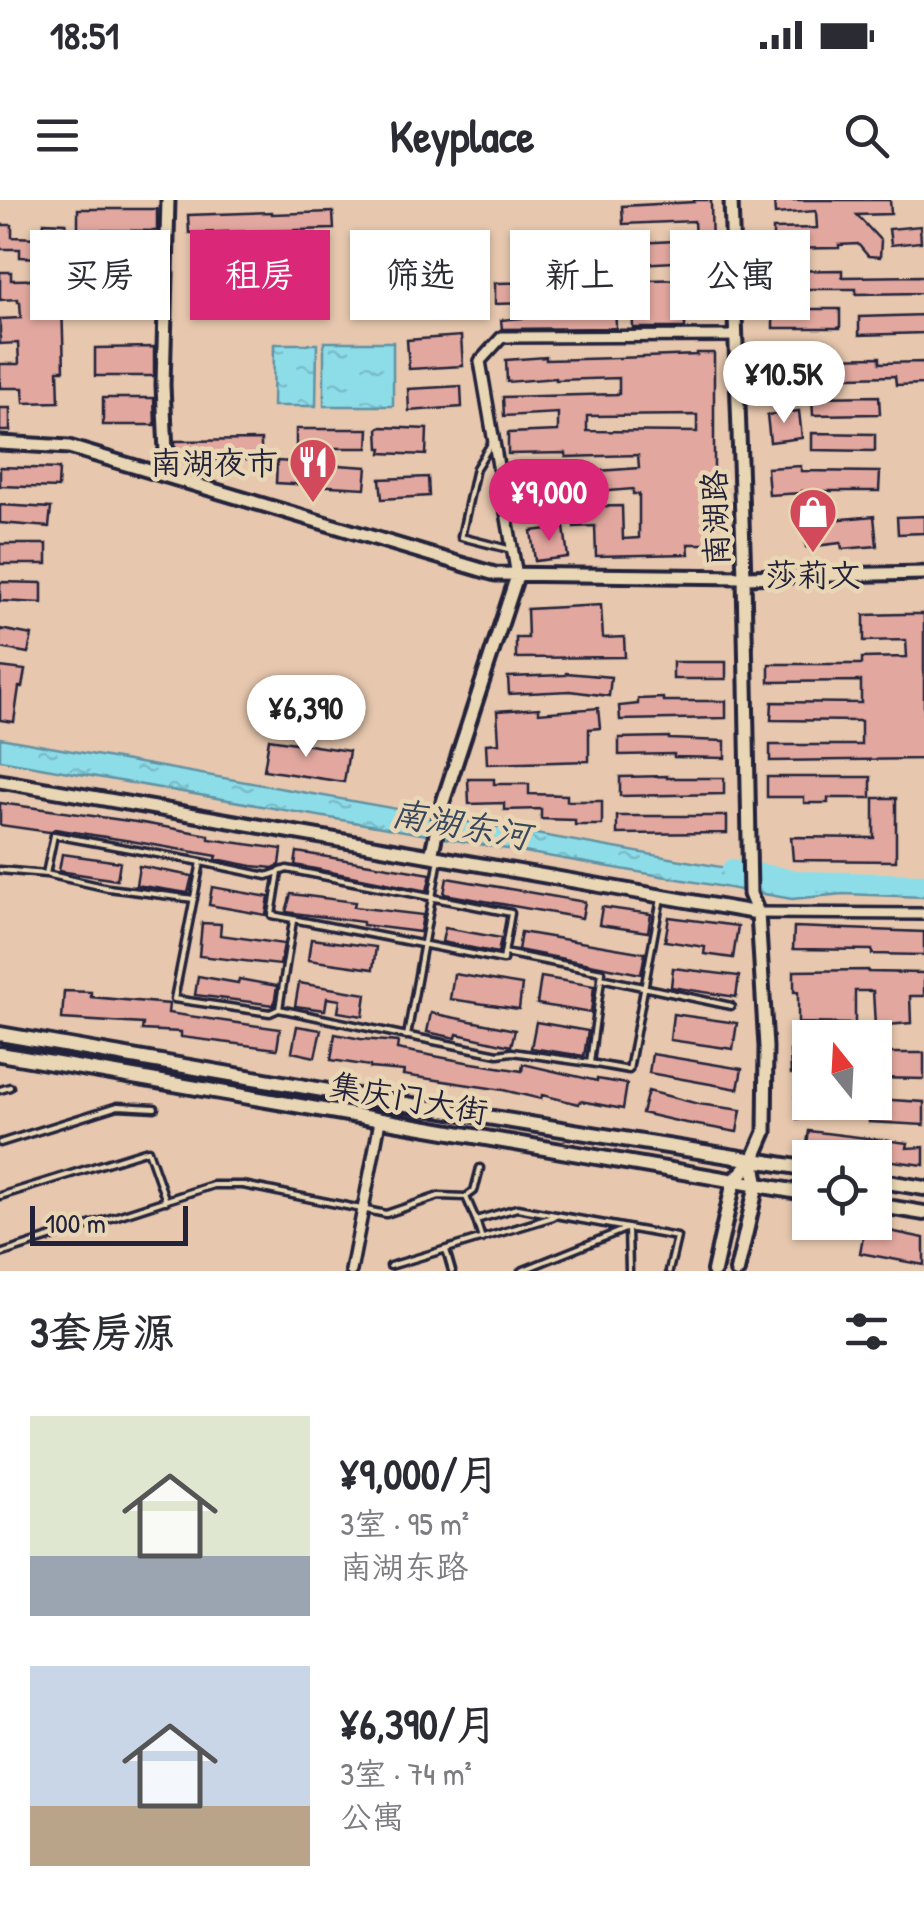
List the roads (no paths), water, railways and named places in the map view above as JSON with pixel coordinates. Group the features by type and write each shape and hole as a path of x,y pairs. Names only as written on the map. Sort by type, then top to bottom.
{"main road":[{"name":"集庆门大街","path":"0,1034 792,1166"},
{"name":"集庆门大街","path":"0,1054 792,1191"},
{"path":"714,1271 734,1181 753,1160"},
{"path":"737,1271 757,1184 753,1160"},
{"path":"892,1183 924,1188"},
{"path":"892,1208 924,1213"}],"street":[{"path":"167,475 163,385 168,200"},
{"name":"南湖路","path":"731,200 750,894 758,913"},
{"path":"435,856 443,802 517,576 480,361 502,338 736,336"},
{"path":"0,443 69,448 494,574 744,577 924,573"},
{"path":"0,782 758,913 924,914"},
{"path":"753,1160 765,1132 766,1047 758,913"},
{"path":"351,1271 380,1121"}],"lane":[{"path":"493,440 476,468 461,537 514,550"},
{"path":"46,874 54,834 266,876 287,869 511,913 503,960 272,916 279,872"},
{"path":"407,1036 432,898 435,856"},
{"path":"202,862 174,999 270,1013 278,1009 498,1054 512,1052 628,1070 661,896"},
{"path":"0,870 194,899"},
{"path":"278,1009 293,921"},
{"path":"504,954 602,972 590,1063"},
{"path":"601,978 731,1006"},
{"path":"0,1090 10,1086"},
{"path":"0,1143 118,1106 154,1108"},
{"path":"0,1196 148,1150 166,1201"},
{"path":"0,1254 213,1186 243,1185 386,1214 439,1196 466,1197 474,1191 480,1168"},
{"path":"466,1197 482,1239"},
{"path":"476,1220 517,1208 677,1237 669,1271"},
{"path":"390,1266 558,1215"},
{"path":"521,1271 628,1228"},
{"path":"628,1228 629,1271"},
{"path":"446,1250 452,1271"}],"water":[{"path":"324,342 393,342 393,406 324,406"},
{"path":"274,344 317,344 316,406 273,406"},
{"path":"0,738 821,885 924,885 924,897 843,894 792,899 0,760"}],"waterway":[{"name":"南湖东河","path":"732,869 803,881 924,884"}],"place":[{"name":"南湖夜市","path":"313,504"},
{"name":"莎莉文","path":"813,554"}]}
